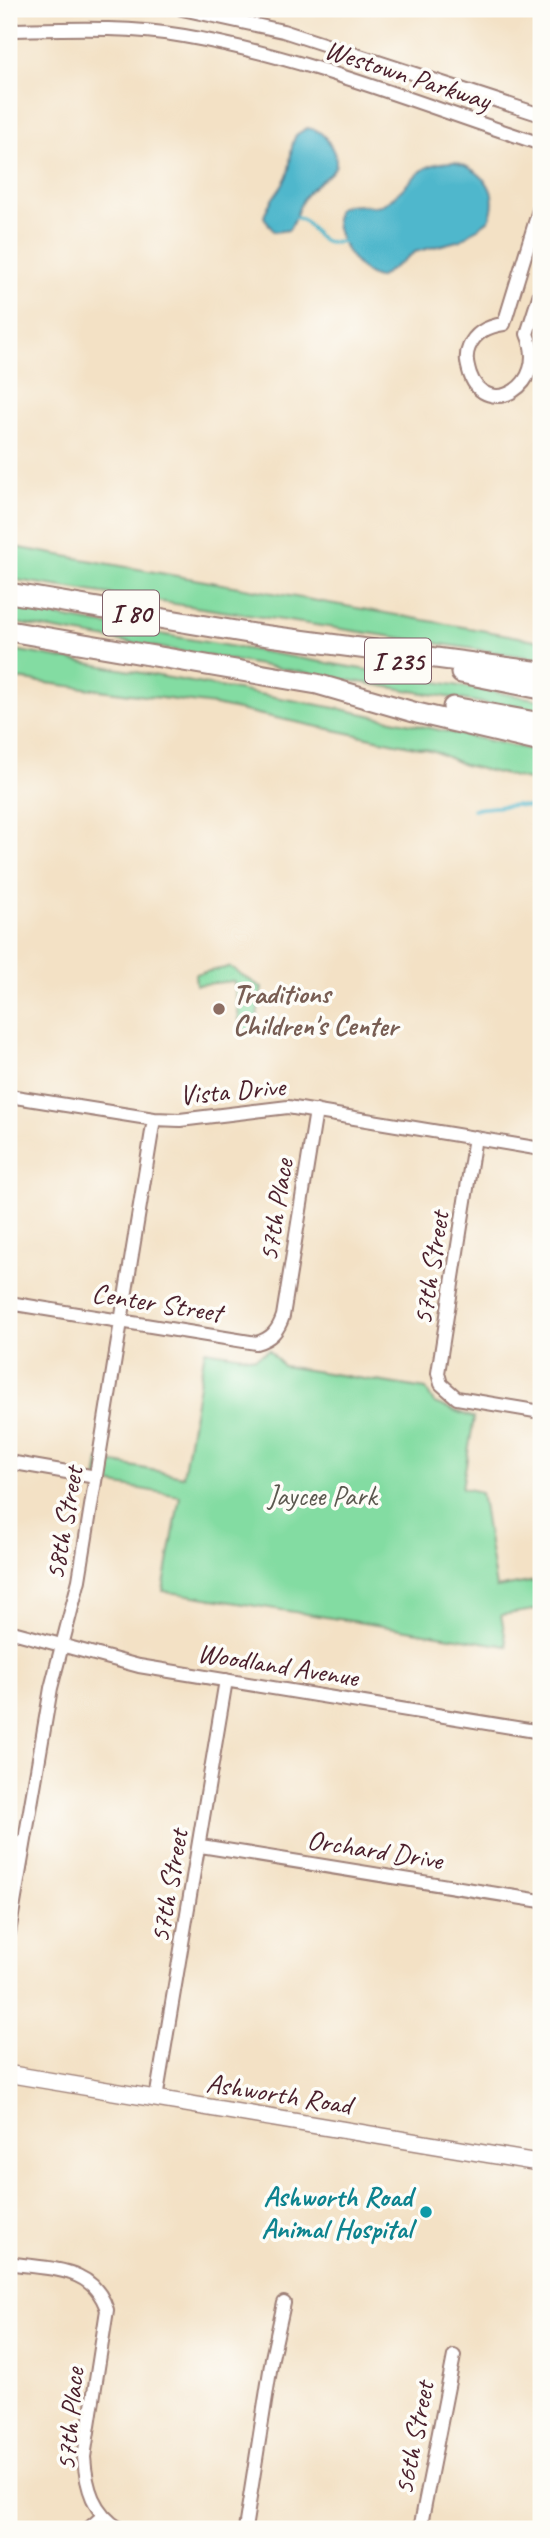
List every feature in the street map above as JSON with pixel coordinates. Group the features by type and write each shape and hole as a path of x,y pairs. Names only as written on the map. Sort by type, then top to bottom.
{"highway":[{"name":"I 80","path":"9,593 254,634 541,672"},
{"name":"I 80","path":"9,631 317,684 417,713 541,742"},
{"name":"I 235","path":"254,634 541,688"},
{"name":"I 235","path":"317,684 541,723"}],"main road":[{"name":"Ashworth Road","path":"9,2074 541,2164"}],"street":[{"name":"Westown Parkway","path":"182,9 283,32 541,115"},
{"name":"Westown Parkway","path":"9,30 134,31 182,36 243,48 541,144"},
{"path":"504,324 541,203"},
{"path":"527,334 541,290"},
{"path":"504,324 527,334 535,345 538,358 531,381 510,395 486,392 472,378 467,353 475,336 484,329 504,324"},
{"name":"Vista Drive","path":"9,1096 154,1119 213,1118 265,1109 317,1111 541,1149"},
{"name":"57th Place","path":"283,1316 317,1111"},
{"name":"58th Street","path":"9,1933 51,1688 64,1646 96,1476 154,1119"},
{"name":"57th Street","path":"475,1137 438,1373 441,1384 457,1398 541,1412"},
{"name":"Center Street","path":"9,1303 256,1343 273,1335 283,1316"},
{"path":"9,1462 96,1476"},
{"name":"Woodland Avenue","path":"9,1631 139,1666 541,1732"},
{"name":"57th Street","path":"156,2099 201,1846 226,1680"},
{"path":"9,1842 24,1844"},
{"name":"Orchard Drive","path":"201,1846 541,1901"},
{"name":"57th Place","path":"9,2263 77,2275 94,2283 105,2303 107,2310 84,2457 85,2479 103,2516"},
{"path":"245,2529 272,2358 285,2303"},
{"name":"56th Street","path":"420,2529 454,2356"},
{"path":"89,2529 103,2516 121,2529"}],"green space":[{"path":"9,546 541,641 541,659 9,579"},
{"path":"9,608 541,700 541,713 9,622"},
{"path":"9,649 341,709 528,749 541,753 541,783 464,765 434,751 214,705 9,678"},
{"path":"230,967 262,988 254,1035 241,1033 234,981 196,985 195,974"},
{"name":"Jaycee Park","path":"205,1350 255,1358 269,1350 283,1366 426,1389 434,1403 474,1418 462,1488 481,1492 496,1588 541,1580 541,1609 501,1615 507,1646 163,1591 180,1496 96,1481 99,1460 183,1476"}],"water":[{"path":"307,128 320,132 327,140 334,154 335,168 306,195 289,230 274,232 264,217 288,173 296,135"},
{"path":"455,162 474,171 487,183 493,200 489,220 461,240 415,252 379,278 362,269 340,238 336,216 339,208 350,205 381,205 396,195 423,169"}],"waterway":[{"path":"296,217 303,220 325,241 343,241"},
{"path":"473,809 516,805 541,809"}],"place":[{"name":"Traditions Children's Center","path":"219,1009"},
{"name":"Ashworth Road Animal Hospital","path":"426,2212"}]}
